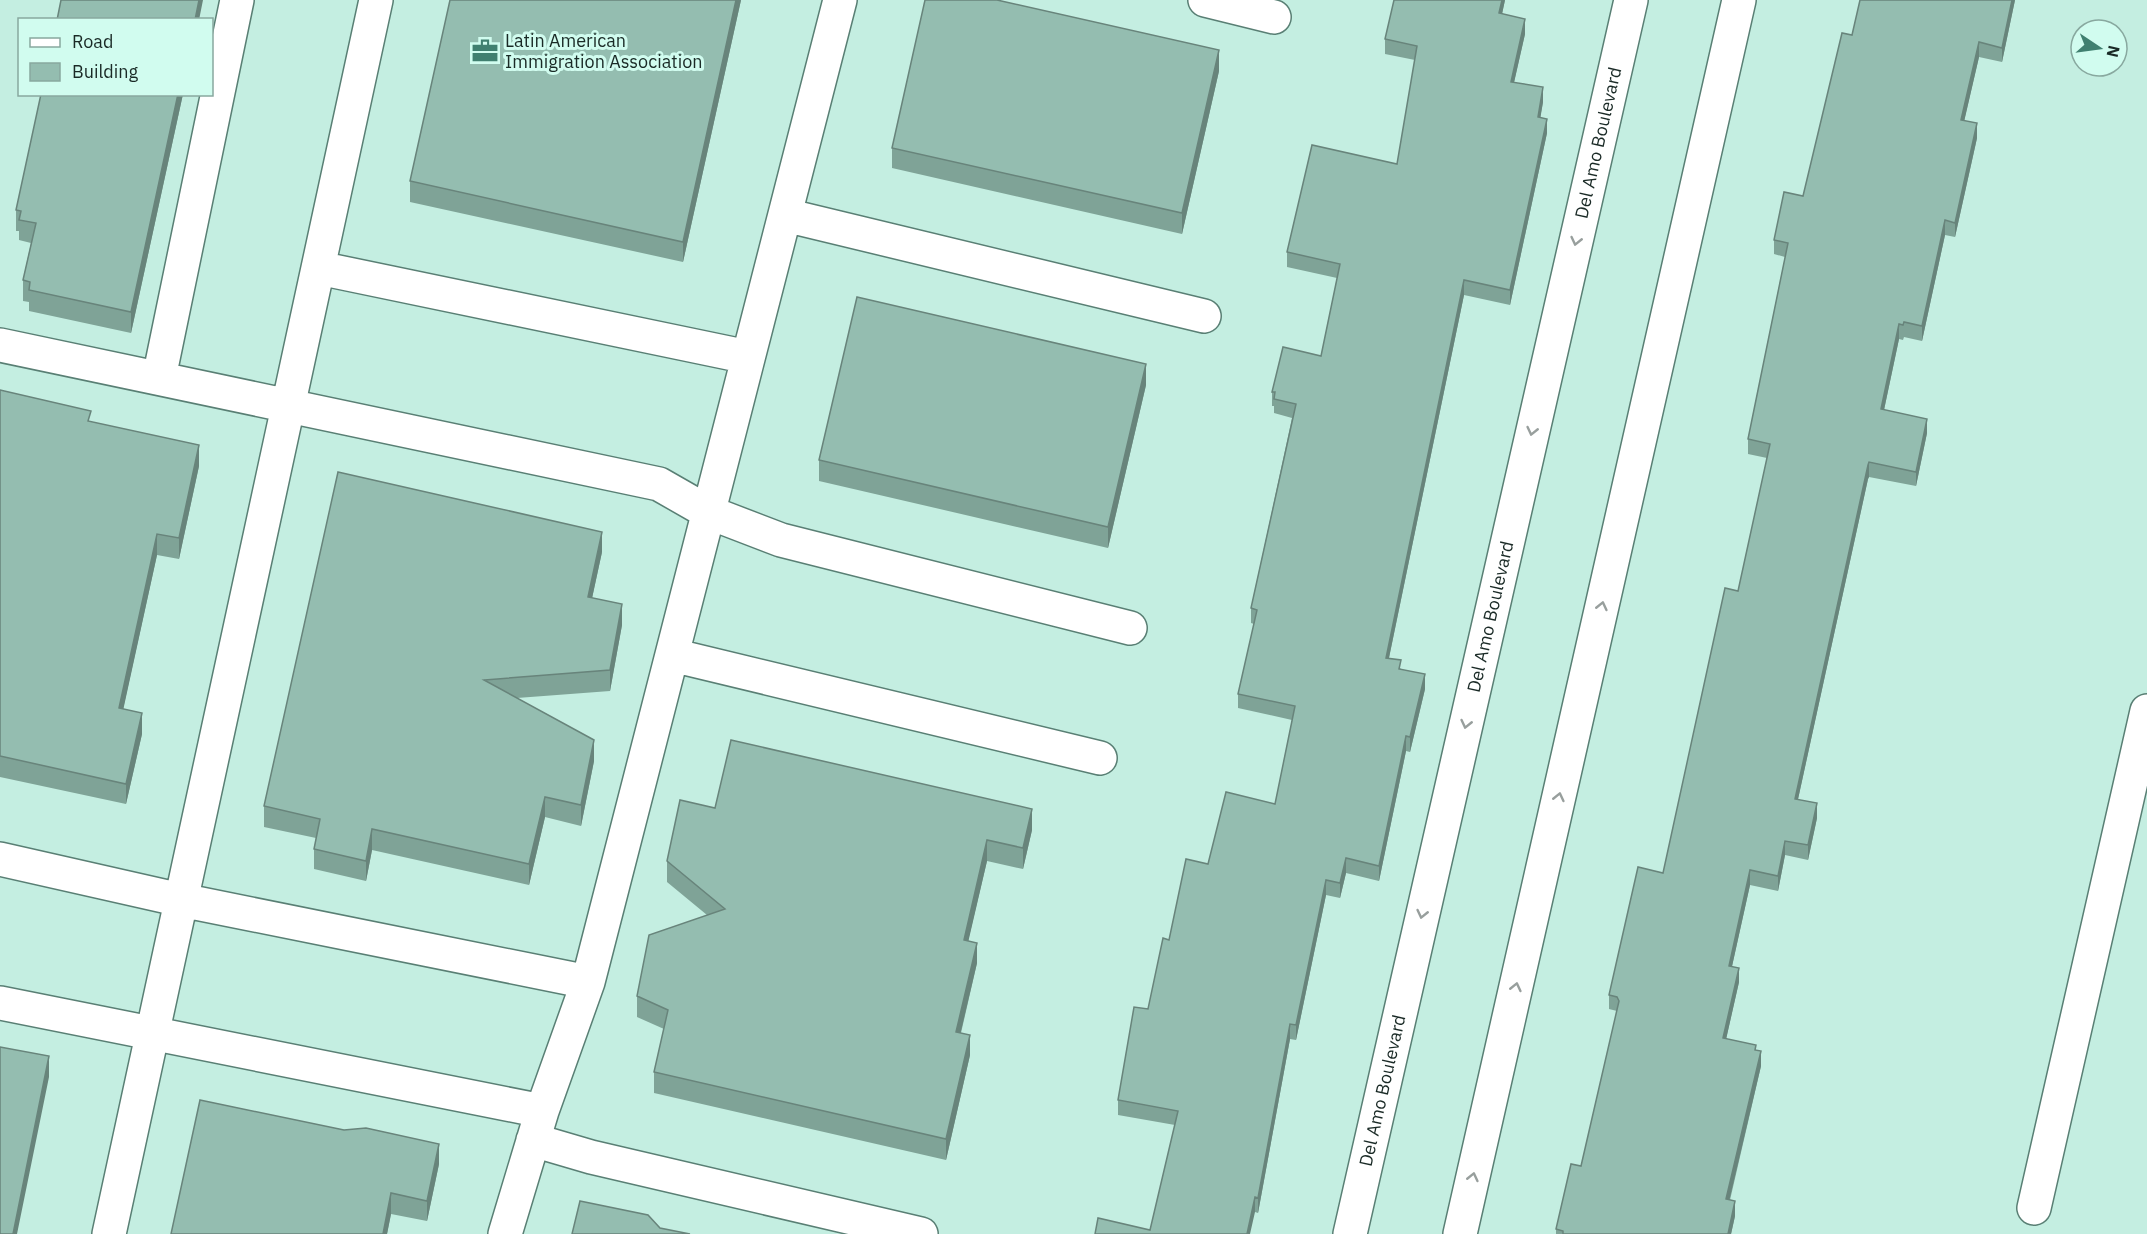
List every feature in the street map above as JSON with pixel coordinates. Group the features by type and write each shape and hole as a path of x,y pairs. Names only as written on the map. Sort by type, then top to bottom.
{"main road":[{"path":"159,378 237,0"},
{"path":"109,1234 376,0"},
{"path":"505,1234 538,1126 588,982 840,0"},
{"path":"1205,0 1274,16"},
{"name":"Del Amo Boulevard","path":"1350,1234 1631,0"},
{"path":"1460,1234 1739,0"},
{"path":"785,215 1204,316"},
{"path":"319,268 748,357"},
{"path":"0,345 659,484 708,512 781,540 1130,628"},
{"path":"672,655 1100,758"},
{"path":"2034,1208 2147,711"},
{"path":"0,859 181,900 588,982"},
{"path":"0,1003 154,1033 538,1126 591,1157 921,1234"}],"building":[{"path":"61,0 199,0 195,18 57,18"},
{"path":"450,0 736,0 683,242 410,181"},
{"path":"925,0 997,0 1219,50 1182,213 892,148"},
{"path":"1394,0 1502,0 1499,13 1525,19 1511,82 1543,87 1538,117 1547,119 1510,290 1464,280 1386,658 1401,660 1399,669 1425,674 1410,737 1406,736 1379,866 1346,858 1340,883 1326,880 1296,1025 1290,1024 1258,1198 1255,1197 1247,1234 1095,1234 1098,1218 1150,1230 1178,1111 1118,1100 1134,1007 1148,1009 1163,938 1169,940 1186,859 1208,864 1226,792 1275,804 1295,706 1238,694 1257,610 1251,608 1296,404 1274,399 1275,392 1272,392 1283,347 1321,356 1340,264 1287,252 1312,145 1397,164 1417,46 1385,39"},
{"path":"1860,0 2012,0 2002,48 1979,42 1961,120 1977,123 1955,223 1945,220 1922,326 1904,322 1903,325 1899,324 1881,409 1927,419 1916,472 1869,462 1795,799 1817,803 1808,845 1785,841 1778,876 1750,870 1729,966 1739,968 1723,1038 1756,1045 1755,1050 1761,1051 1726,1199 1735,1201 1728,1234 1563,1234 1563,1231 1556,1229 1571,1164 1581,1166 1619,1001 1617,997 1609,995 1638,867 1663,873 1725,588 1738,591 1770,444 1748,439 1788,243 1774,240 1784,192 1803,196 1842,33 1852,35"},
{"path":"41,96 178,96 131,312 29,290 30,282 23,280 36,223 19,220 21,211 16,210"},
{"path":"857,297 1146,364 1108,527 819,460"},
{"path":"0,390 91,411 88,421 199,445 179,538 157,534 119,708 142,713 126,784 0,756"},
{"path":"338,472 602,532 588,597 622,604 610,670 484,680 594,740 581,805 545,797 529,864 372,829 366,861 314,849 320,819 264,806"},
{"path":"731,740 1032,809 1023,848 987,840 964,940 977,943 956,1032 970,1035 946,1139 654,1072 668,1010 637,996 649,935 725,909 667,861 680,800 715,808"},
{"path":"0,1047 49,1056 13,1234 0,1234"},
{"path":"200,1100 344,1130 366,1128 439,1144 427,1201 391,1193 383,1234 171,1234"},
{"path":"580,1201 648,1215 660,1228 690,1234 572,1234"}],"place":[{"name":"Latin American Immigration Association","path":"485,51"}]}
